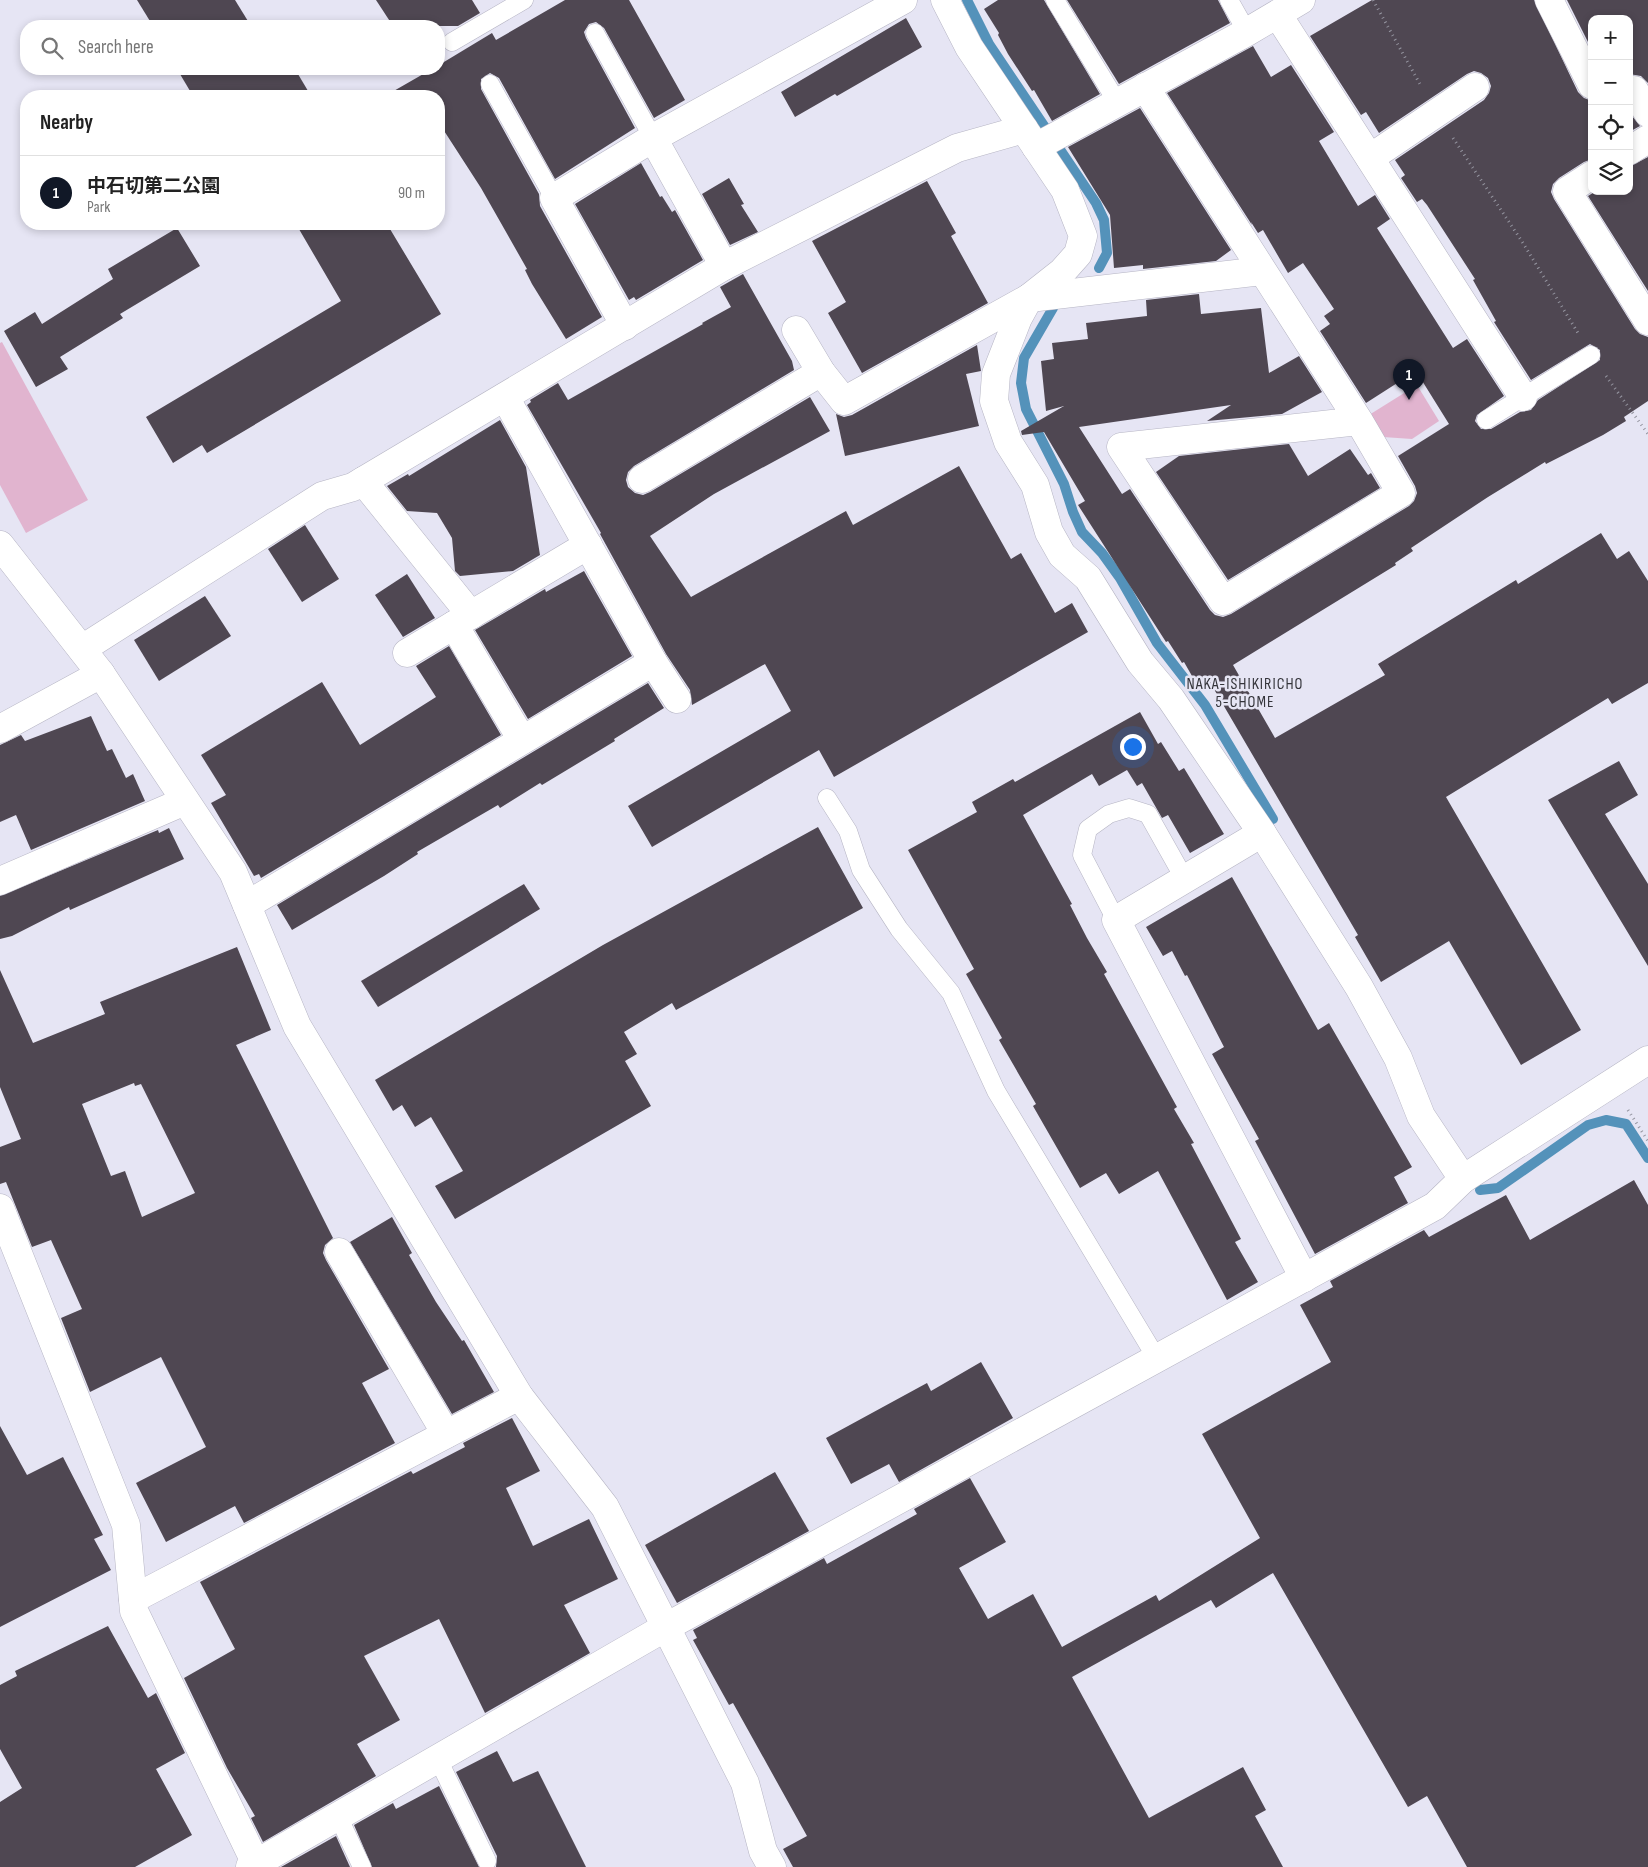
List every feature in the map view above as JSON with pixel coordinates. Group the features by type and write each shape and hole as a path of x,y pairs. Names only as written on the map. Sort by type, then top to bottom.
{"street":[{"path":"625,326 554,198 653,138 903,0"},
{"path":"796,330 821,372 844,402 1029,298 1062,272 1078,254 1083,236 1041,137 969,47 945,0"},
{"path":"82,649 322,496 353,487 724,266 957,148 1041,137 1117,102 1278,15 1300,0"},
{"path":"1549,0 1588,77"},
{"path":"1278,15 1523,397"},
{"path":"1145,87 1359,421 1402,493 1223,601 1121,447 1359,421"},
{"path":"1370,158 1475,88"},
{"path":"653,138 724,266"},
{"path":"1631,150 1648,139"},
{"path":"1588,178 1567,191 1648,321"},
{"path":"1029,298 1262,271"},
{"path":"1029,298 1018,318 996,374 994,402 1008,442 1034,486 1049,532 1062,555 1088,578 1140,662 1171,699 1262,833 1358,987 1398,1058 1421,1116 1463,1179"},
{"path":"642,479 821,372"},
{"path":"505,397 653,662 677,699"},
{"path":"362,481 463,620 522,740"},
{"path":"0,544 101,674 232,872 297,1026 519,1396 605,1507 745,1784 763,1851 772,1867"},
{"path":"407,653 588,545"},
{"path":"246,905 653,662"},
{"path":"0,729 101,674"},
{"path":"0,881 185,801"},
{"path":"1262,833 1116,920 1304,1278"},
{"path":"0,1208 126,1525 134,1611 253,1865 666,1627 1435,1206 1463,1179 1648,1060"},
{"path":"340,1252 446,1434"},
{"path":"133,1600 519,1396"}],"lane":[{"path":"452,42 524,0"},
{"path":"1055,0 1117,102"},
{"path":"1229,0 1247,32"},
{"path":"595,33 653,138"},
{"path":"490,84 554,198"},
{"path":"1486,420 1591,355"},
{"path":"827,798 848,831 861,870 899,929 951,993 996,1091 1157,1359"},
{"path":"1116,920 1082,855 1088,829 1109,814 1129,808 1148,814 1184,878"},
{"path":"438,1759 486,1861"},
{"path":"338,1816 362,1867"}],"path":[{"path":"1374,0 1436,114 1523,244 1591,355 1648,434"}],"shaded area":[{"path":"2,342 88,500 26,533 0,485 0,343"},
{"path":"1417,385 1439,421 1412,439 1383,437 1369,415"}],"building":[{"path":"137,0 235,0 247,20 149,20"},
{"path":"376,0 472,0 480,13 458,26 445,26 445,20 389,20"},
{"path":"565,0 629,0 685,100 654,118 604,28 596,22 589,24 584,32 586,38 635,128 555,179 499,78 490,73 481,79 481,89 539,194 540,206 602,317 566,339 532,284 525,270 527,269 481,188 445,132 445,90 395,90 422,75 445,75 445,61 492,33 496,40"},
{"path":"998,0 1044,0 1100,94 1052,121 1034,90 1032,91 1008,54 998,35 999,33 984,9"},
{"path":"1067,0 1218,0 1230,23 1119,84"},
{"path":"1372,0 1534,0 1578,92 1588,100 1588,160 1559,178 1553,184 1551,192 1635,329 1640,334 1648,337 1648,401 1624,417 1626,421 1546,464 1545,462 1488,497 1411,548 1413,551 1395,563 1396,565 1233,665 1275,738 1385,675 1378,664 1516,580 1518,584 1601,533 1617,559 1629,551 1648,581 1648,683 1612,704 1608,698 1446,797 1581,1030 1521,1065 1449,941 1381,982 1355,937 1358,935 1211,684 1200,690 1184,662 1182,663 1168,641 1166,642 1078,505 1085,501 1044,432 1022,435 1021,431 1064,406 1046,411 1041,361 1054,359 1052,343 1088,339 1086,323 1147,316 1146,300 1199,294 1201,314 1261,308 1269,373 1299,356 1322,392 1282,414 1207,421 1231,405 1079,427 1122,494 1130,489 1215,615 1223,617 1231,614 1409,506 1414,501 1417,493 1415,486 1398,456 1449,424 1416,371 1366,403 1320,331 1330,324 1324,316 1334,309 1303,263 1288,273 1263,230 1258,233 1251,222 1252,225 1167,93 1253,46 1271,77 1291,65 1334,132 1319,141 1358,206 1375,195 1390,219 1377,228 1453,348 1467,339 1504,396 1477,415 1475,421 1481,429 1491,429 1520,412 1531,410 1538,400 1600,360 1600,350 1590,344 1531,380 1494,322 1496,321 1473,280 1475,279 1427,205 1422,199 1417,202 1401,178 1405,175 1395,160 1484,100 1491,86 1488,78 1474,71 1467,74 1379,133 1366,112 1361,115 1310,36"},
{"path":"1567,0 1648,0 1648,83 1641,76 1633,75 1633,15 1588,15 1588,42"},
{"path":"906,18 922,47 837,96 835,94 795,117 781,92"},
{"path":"181,75 299,75 307,90 189,90"},
{"path":"1140,108 1231,250 1216,261 1143,269 1143,265 1114,268 1110,215 1068,147"},
{"path":"1633,117 1640,126 1633,130"},
{"path":"1648,157 1648,291 1588,196 1633,195 1633,165"},
{"path":"641,163 660,197 662,196 672,212 675,210 703,260 636,300 634,297 629,300 575,204"},
{"path":"729,178 744,204 741,205 758,232 730,245 702,194"},
{"path":"927,181 956,233 951,236 988,303 862,373 828,313 846,302 812,241"},
{"path":"174,230 178,230 200,266 120,314 123,318 60,357 68,369 36,387 4,331 35,312 42,324 113,279 108,269"},
{"path":"300,230 391,230 441,314 207,453 202,445 173,463 146,417 341,301"},
{"path":"743,274 792,361 794,370 634,466 628,472 626,480 628,487 635,493 643,495 650,492 810,397 830,431 714,494 650,536 691,597 846,511 853,525 959,466 1011,559 1021,553 1055,613 1072,603 1088,632 834,777 819,750 652,847 628,806 791,711 765,664 692,705 690,690 666,654 601,533 527,405 531,402 530,400 558,383 568,400 703,324 731,307 720,287"},
{"path":"977,345 981,371 966,374 979,426 845,456 836,414 844,417 852,415"},
{"path":"500,420 526,467 540,555 513,571 460,576 455,571 452,538 437,513 407,511 387,486 408,474 409,476"},
{"path":"1289,444 1308,476 1350,449 1368,475 1371,473 1380,488 1228,580 1156,472 1179,456"},
{"path":"305,525 339,579 302,602 268,549"},
{"path":"584,571 632,656 528,719 475,630 545,589 546,592"},
{"path":"407,574 435,618 403,637 375,595"},
{"path":"205,596 231,636 159,681 134,640"},
{"path":"449,646 501,735 261,878 259,874 254,876 211,803 226,795 201,755 322,682 360,745 436,697 416,666"},
{"path":"648,683 664,708 614,739 615,741 542,785 540,783 500,808 498,805 417,852 418,854 384,876 292,930 277,905"},
{"path":"1140,712 1158,744 1161,742 1179,771 1184,768 1224,834 1190,853 1168,815 1162,818 1142,783 1137,786 1127,770 1099,786 1092,774 1023,815 1072,904 1070,905 1087,938 1107,972 1104,974 1177,1107 1174,1109 1194,1143 1191,1144 1241,1239 1235,1242 1258,1282 1227,1300 1158,1171 1119,1194 1106,1173 1080,1188 1033,1106 1036,1104 999,1040 1002,1038 966,974 974,969 908,850 977,812 972,802 1013,779 1015,782"},
{"path":"91,716 107,751 112,749 126,778 133,774 145,801 31,850 16,815 0,822 0,745 21,735 25,741"},
{"path":"1619,761 1638,795 1605,814 1648,884 1648,966 1548,800"},
{"path":"818,827 863,908 676,1010 672,1003 624,1032 637,1054 625,1061 651,1106 455,1219 435,1186 463,1171 431,1117 415,1127 402,1105 393,1111 375,1080 603,945"},
{"path":"169,828 184,859 70,910 69,907 12,936 0,939 0,896 158,830 159,833"},
{"path":"1232,877 1318,1030 1329,1023 1412,1167 1394,1177 1408,1203 1315,1254 1255,1141 1259,1139 1212,1054 1224,1047 1187,975 1185,976 1172,951 1163,956 1146,927"},
{"path":"524,884 540,909 378,1007 361,981"},
{"path":"237,947 271,1030 236,1045 333,1238 325,1245 323,1253 326,1260 389,1369 362,1383 395,1443 244,1523 235,1506 166,1542 136,1483 206,1447 161,1357 90,1392 61,1318 82,1309 51,1240 32,1247 6,1182 0,1184 0,1147 21,1139 0,1087 0,970 33,1043 105,1014 100,1002","holes":["134,1083 135,1086 141,1084 195,1193 142,1217 125,1171 111,1176 82,1104"]},
{"path":"1634,1180 1648,1205 1648,1867 1467,1867 1427,1796 1408,1807 1273,1573 1216,1608 1211,1600 1072,1677 1149,1818 1243,1767 1266,1810 1255,1816 1283,1867 793,1867 783,1849 807,1836 733,1703 729,1705 693,1640 697,1638 693,1630 824,1558 827,1564 917,1514 914,1509 970,1478 1006,1542 959,1568 988,1619 1033,1594 1062,1647 1156,1595 1159,1601 1260,1538 1202,1434 1331,1362 1300,1305 1333,1287 1330,1281 1424,1230 1429,1237 1506,1195 1530,1240"},
{"path":"392,1217 412,1253 409,1255 436,1302 462,1341 464,1340 494,1392 452,1414 350,1242"},
{"path":"981,1362 1013,1418 899,1482 889,1464 851,1484 826,1438 927,1383 931,1391"},
{"path":"512,1418 540,1471 506,1488 533,1546 589,1519 618,1579 564,1605 590,1653 485,1713 439,1619 364,1656 400,1720 357,1744 376,1776 263,1842 251,1818 255,1816 227,1768 184,1678 235,1649 200,1582 411,1471 413,1474 465,1447 463,1443"},
{"path":"0,1426 27,1475 63,1457 103,1535 94,1539 111,1570 0,1627"},
{"path":"775,1472 809,1531 677,1603 645,1545"},
{"path":"108,1626 148,1698 156,1693 185,1753 156,1769 192,1835 135,1867 0,1867 0,1802 22,1788 0,1749 0,1685 17,1676 15,1671"},
{"path":"497,1751 513,1782 538,1771 586,1867 496,1867 497,1856 456,1772"},
{"path":"439,1786 479,1867 372,1867 354,1825 393,1803 396,1809"},
{"path":"336,1836 350,1867 281,1867"}],"waterway":[{"path":"967,0 989,44 1096,203 1104,220 1107,253 1099,268"},
{"path":"1053,308 1024,358 1021,383 1026,409 1064,484 1082,532 1102,553 1120,578 1157,643 1205,705 1273,819"},
{"path":"1480,1190 1498,1188 1588,1125 1606,1120 1626,1124 1648,1158"}],"place":[{"name":"中石切第二公園","path":"1409,400"}],"district":[{"name":"NAKA-ISHIKIRICHO 5-CHOME","path":"1245,693"}]}
